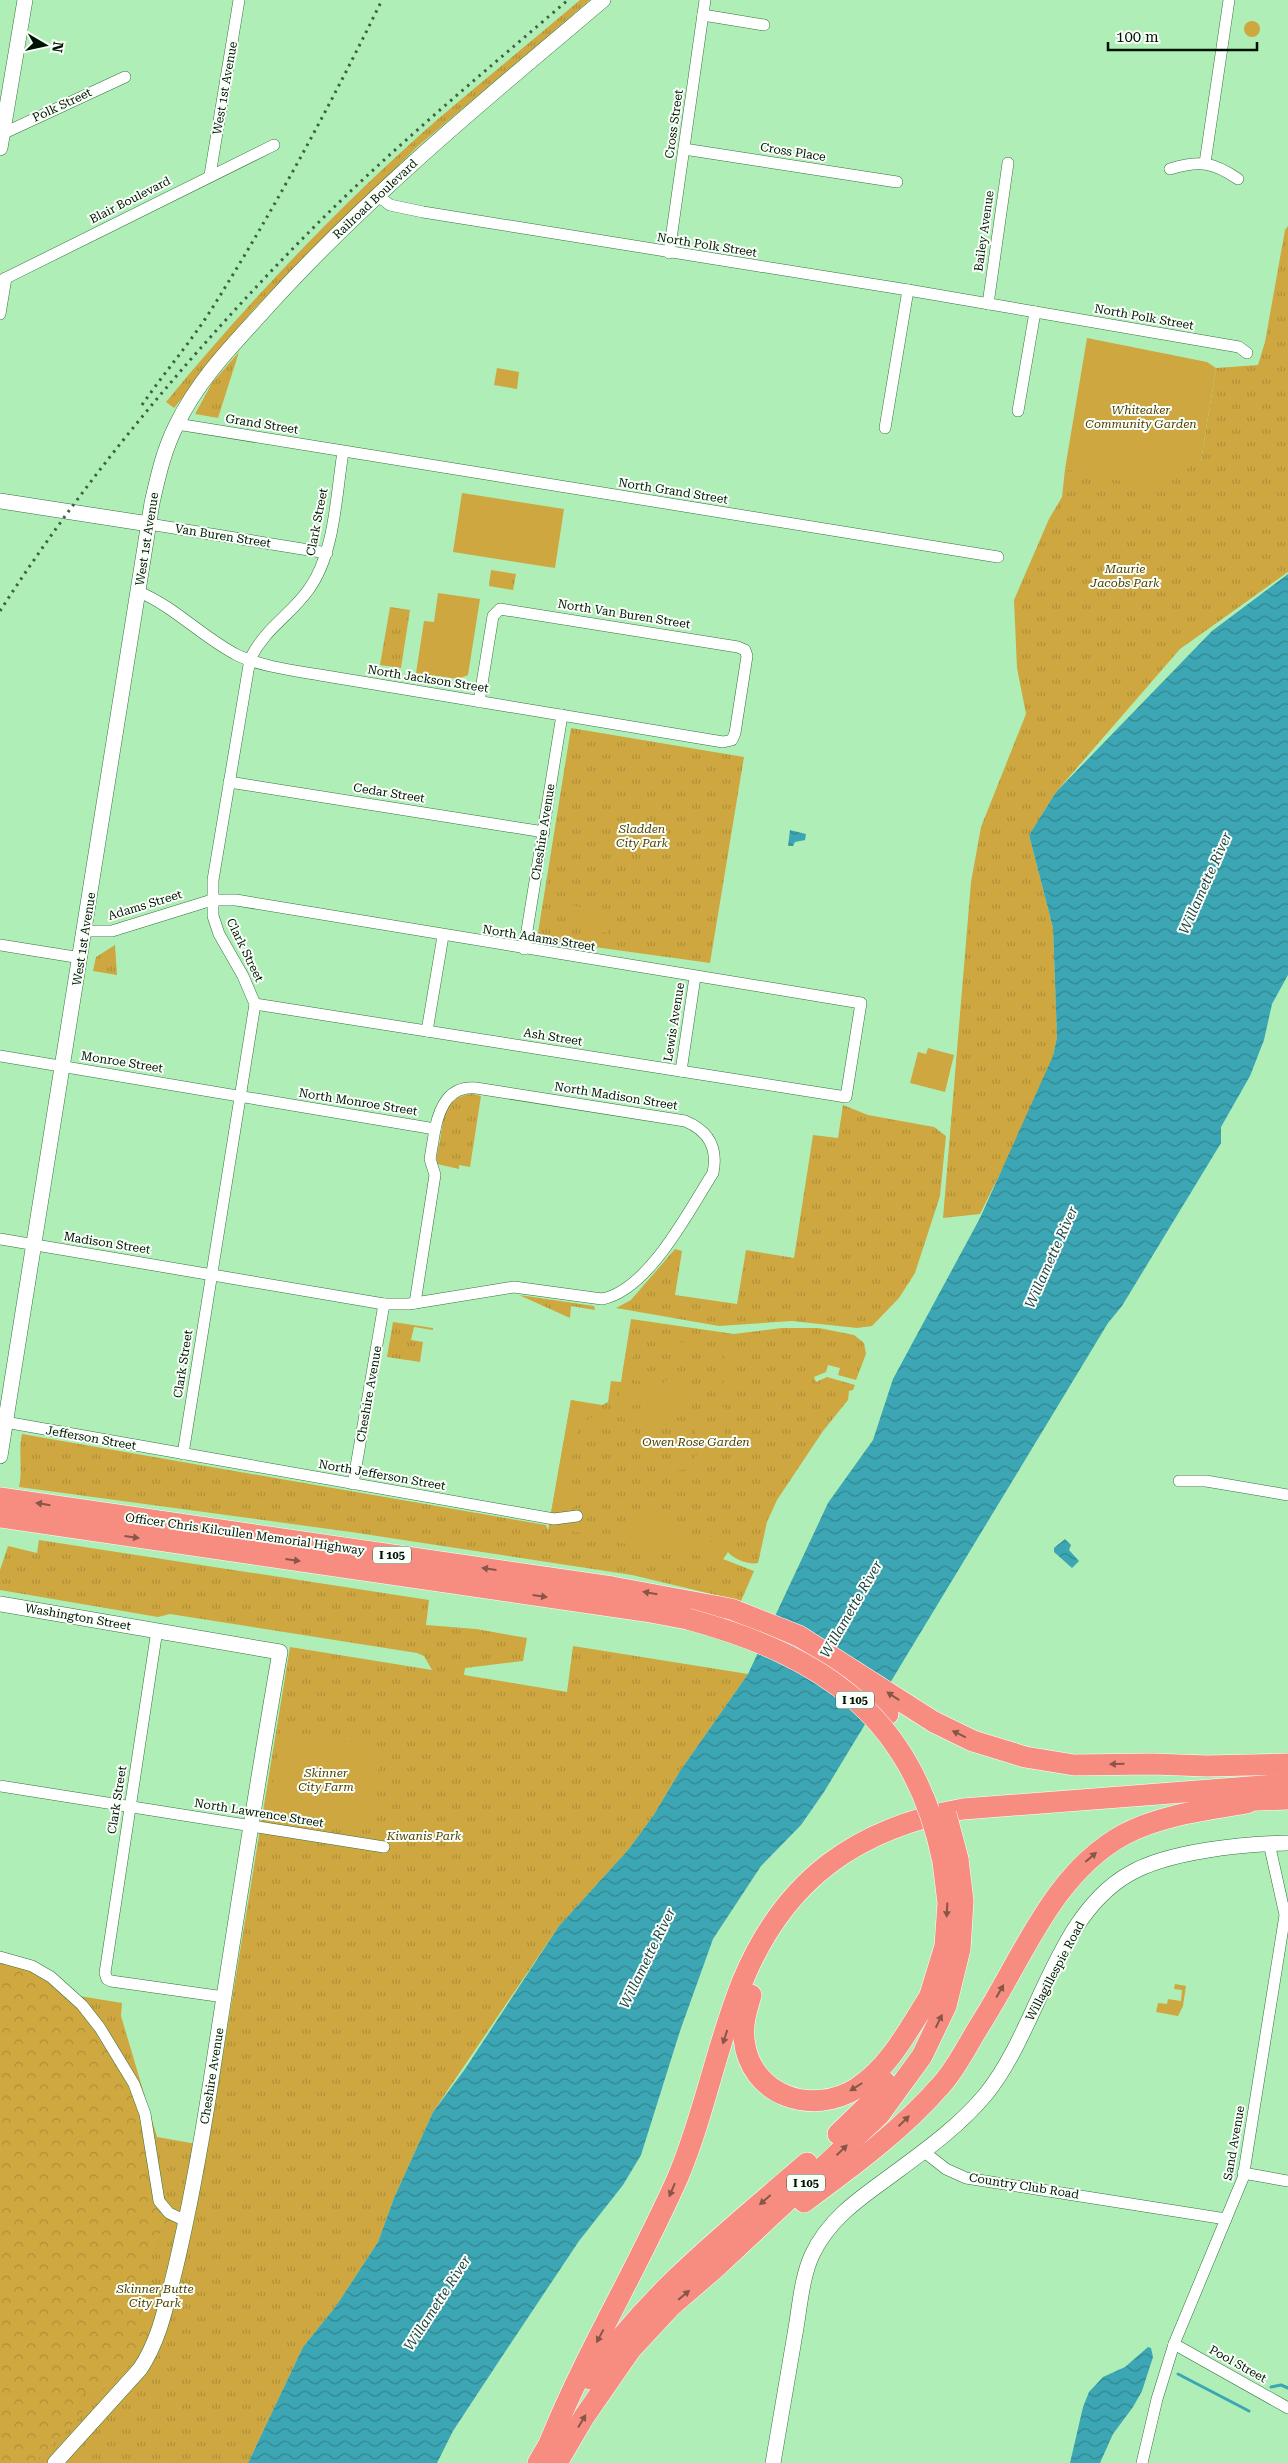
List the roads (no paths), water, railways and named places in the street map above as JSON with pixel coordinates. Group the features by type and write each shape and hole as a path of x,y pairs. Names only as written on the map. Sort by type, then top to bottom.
{"highway":[{"name":"Officer Chris Kilcullen Memorial Highway","path":"0,1498 612,1587 693,1611"},
{"name":"Officer Chris Kilcullen Memorial Highway","path":"0,1517 645,1611 693,1611"},
{"path":"693,1611 731,1609 799,1636 934,1722 973,1741 1025,1758 1074,1765 1154,1764 1207,1766 1288,1764"},
{"name":"I 105","path":"553,2453 602,2361 632,2323 668,2284 814,2157 868,2104 909,2048 930,1996 945,1946 950,1827 936,1790 911,1745 888,1714 841,1672 793,1642 693,1611"},
{"path":"1154,1764 1208,1758 1288,1754"},
{"path":"553,2453 570,2393 652,2236 684,2162 743,1981 762,1939 784,1907 814,1876 856,1845 877,1834 937,1814 963,1809 1288,1784"},
{"path":"930,1996 898,2046 876,2072 857,2088 842,2096 823,2101 788,2097 762,2079 746,2050 744,2038 745,2018 754,1985 768,1953 789,1920 817,1890 862,1855 926,1828 971,1819 1191,1802 1288,1799"},
{"path":"714,2269 874,2151 943,2083 988,2011 1054,1898 1090,1857 1124,1835 1158,1821 1192,1812 1262,1801"},
{"name":"I 105","path":"538,2463 553,2453 584,2417 631,2349 671,2306 714,2269 879,2115 922,2056 946,2006 960,1949 963,1901 950,1860"}],"street":[{"path":"1,138 25,0"},
{"name":"West 1st Avenue","path":"210,175 239,0"},
{"name":"Railroad Boulevard","path":"176,424 205,377 281,292 378,196 452,127 603,0"},
{"name":"Cross Street","path":"669,253 705,0"},
{"path":"1205,163 1229,0"},
{"path":"703,15 764,25"},
{"name":"Polk Street","path":"1,138 125,77"},
{"name":"Blair Boulevard","path":"3,279 274,145"},
{"name":"Cross Place","path":"684,149 897,182"},
{"name":"Bailey Avenue","path":"988,304 1008,163"},
{"path":"1170,168 1205,163 1218,167 1238,179"},
{"name":"North Polk Street","path":"378,196 390,205 424,212 908,290 1239,347 1247,353"},
{"path":"0,314 3,279"},
{"path":"885,428 908,290"},
{"path":"1018,410 1035,312"},
{"name":"West 1st Avenue","path":"0,1456 3,1422 81,958 149,524 164,454 176,424"},
{"name":"Grand Street","path":"176,424 343,452"},
{"name":"Clark Street","path":"183,1454 210,1275 255,1004 243,976 219,934 212,900 213,880 250,659 257,644 273,625 309,590 320,572 327,553 343,452"},
{"name":"North Grand Street","path":"343,452 998,557"},
{"name":"Van Buren Street","path":"0,501 327,553"},
{"name":"North Jackson Street","path":"139,592 156,599 238,655 286,669 562,716 723,742 730,741"},
{"name":"North Van Buren Street","path":"479,702 493,616 497,610 503,609 738,647 745,650 747,656 735,733 730,741"},
{"name":"Cheshire Avenue","path":"524,949 562,716"},
{"name":"Cedar Street","path":"229,782 544,832"},
{"name":"Adams Street","path":"85,931 112,931 212,900"},
{"name":"North Adams Street","path":"212,900 236,900 443,936 861,1003 846,1097"},
{"path":"427,1031 443,936"},
{"path":"0,945 81,958"},
{"name":"Lewis Avenue","path":"680,1071 695,977"},
{"name":"Ash Street","path":"255,1004 846,1097"},
{"name":"Monroe Street","path":"0,1056 240,1096"},
{"name":"North Madison Street","path":"210,1275 384,1304 414,1303 514,1287 550,1290 591,1298 614,1296 636,1279 665,1247 714,1173 716,1162 715,1149 710,1140 699,1128 685,1121 476,1088 460,1090 450,1095 439,1111 435,1129"},
{"name":"North Monroe Street","path":"240,1096 435,1129"},
{"path":"414,1303 435,1175 430,1159 435,1129"},
{"name":"Madison Street","path":"0,1239 210,1275"},
{"name":"Cheshire Avenue","path":"353,1484 384,1304"},
{"name":"Jefferson Street","path":"3,1422 183,1454"},
{"name":"North Jefferson Street","path":"183,1454 554,1519 578,1516"},
{"path":"1179,1480 1206,1481 1288,1495"},
{"name":"Washington Street","path":"0,1604 280,1652"},
{"name":"Clark Street","path":"157,1630 105,1973 107,1979 111,1981 224,1997"},
{"name":"Cheshire Avenue","path":"55,2463 133,2377 149,2356 161,2327 186,2221 280,1652"},
{"name":"North Lawrence Street","path":"0,1786 384,1847"},
{"name":"Willagillespie Road","path":"923,2151 976,2105 988,2092 1015,2048 1067,1942 1087,1911 1111,1888 1128,1874 1181,1855 1269,1843 1288,1843"},
{"name":"Sand Avenue","path":"1142,2463 1157,2399 1174,2344 1237,2196 1244,2173 1285,1915 1269,1843"},
{"path":"0,1957 32,1966 51,1977 82,2005 100,2028 134,2084 145,2114 158,2201 170,2213 186,2221"},
{"path":"773,2463 802,2292 813,2254 828,2230 845,2210 923,2151"},
{"name":"Country Club Road","path":"923,2151 946,2169 966,2178 1226,2219"},
{"path":"1244,2173 1288,2180"},
{"name":"Pool Street","path":"1174,2344 1288,2408"}],"water":[{"name":"Willamette River","path":"1288,574 1288,975 1272,1004 1264,1040 1250,1076 1221,1127 1221,1143 1122,1306 1108,1323 824,1792 801,1825 761,1866 713,1939 680,2031 641,2155 623,2185 579,2241 501,2358 453,2431 437,2463 248,2463 303,2347 336,2306 378,2242 394,2198 433,2112 465,2069 559,1926 628,1850 653,1816 680,1771 748,1674 828,1503 873,1440 893,1379 980,1218 1053,1056 1057,1037 1053,928 1029,835 1056,792 1212,631"},
{"path":"790,830 806,834 805,840 795,842 793,846 788,846"},
{"path":"1065,1539 1071,1545 1069,1550 1079,1561 1072,1568 1054,1552 1054,1548"},
{"path":"1148,2347 1151,2348 1153,2357 1142,2391 1113,2434 1100,2463 1070,2463 1083,2407 1089,2392 1103,2377 1125,2367"}],"waterway":[{"path":"1178,2374 1249,2411"},
{"path":"1271,2387 1281,2385 1288,2388"}],"railway":[{"path":"142,405 203,322 257,234 322,118 382,0"},
{"path":"0,611 71,508 109,458 230,315 317,224 378,166 568,0"}],"park label":[{"name":"Whiteaker Community Garden","path":"1141,417"},
{"name":"Maurie Jacobs Park","path":"1125,576"},
{"name":"Sladden City Park","path":"642,836"},
{"name":"Owen Rose Garden","path":"696,1442"},
{"name":"Skinner City Farm","path":"326,1780"},
{"name":"Kiwanis Park","path":"424,1836"},
{"name":"Skinner Butte City Park","path":"155,2296"}]}
